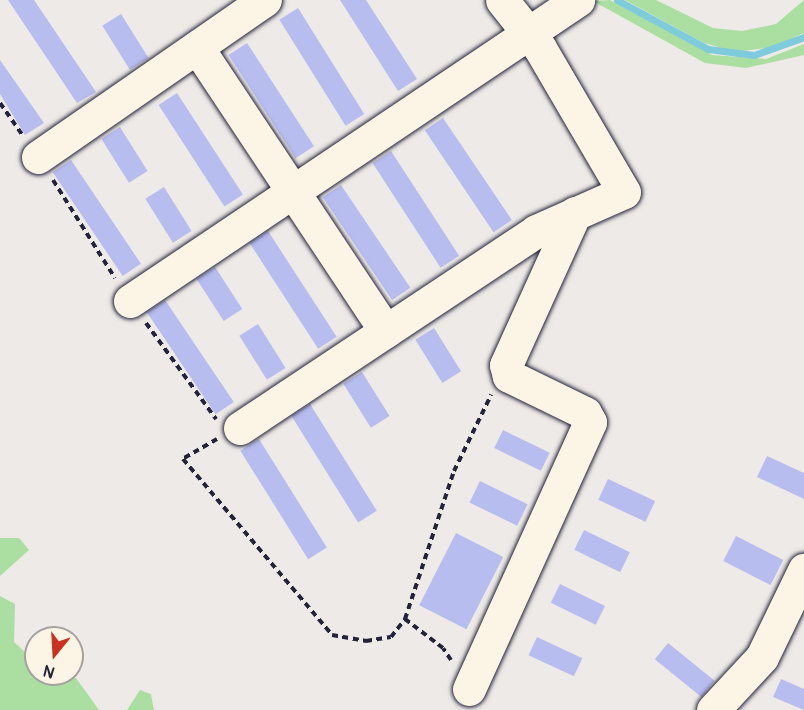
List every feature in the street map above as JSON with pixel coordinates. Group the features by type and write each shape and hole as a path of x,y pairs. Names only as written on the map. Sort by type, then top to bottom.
{"street":[{"path":"38,157 266,0"},
{"path":"228,429 386,331 536,231 624,192 529,34 502,0"},
{"path":"130,301 578,0"},
{"path":"197,47 386,331"},
{"path":"469,688 590,422 585,413 509,376 506,365 575,213"},
{"path":"713,710 762,657 804,570"}],"path":[{"path":"0,103 38,157 130,301 228,429 183,459 332,635 366,641 391,637 405,619 454,471 506,365"},
{"path":"405,619 443,648 469,688"}],"green space":[{"path":"610,0 712,55 766,59 804,44 804,55 746,68 705,63 593,1"},
{"path":"625,0 656,0 713,28 742,31 776,24 804,0 804,33 773,47 736,52 704,43"},
{"path":"0,538 19,538 29,550 0,576"},
{"path":"0,596 15,604 14,642 24,651 24,686 82,686 99,710 0,710"},
{"path":"140,690 151,694 154,710 127,710"}],"building":[{"path":"8,0 34,0 96,92 77,103"},
{"path":"340,0 366,0 417,79 398,91"},
{"path":"298,8 364,114 346,126 279,20"},
{"path":"121,14 149,58 130,70 102,26"},
{"path":"247,43 314,146 296,158 229,55"},
{"path":"0,60 44,123 25,135 0,94"},
{"path":"177,93 243,194 224,206 159,105"},
{"path":"443,118 512,220 494,232 425,130"},
{"path":"120,127 148,171 129,183 101,139"},
{"path":"391,151 459,256 441,268 373,163"},
{"path":"71,160 141,264 123,276 53,172"},
{"path":"341,185 410,288 392,300 323,197"},
{"path":"164,187 192,231 173,243 145,199"},
{"path":"268,231 337,337 318,349 250,243"},
{"path":"215,267 242,309 224,321 197,279"},
{"path":"165,300 234,402 216,414 147,312"},
{"path":"258,324 286,368 267,380 239,336"},
{"path":"434,328 461,371 442,383 415,340"},
{"path":"362,372 390,416 371,428 343,384"},
{"path":"310,404 377,511 358,523 291,416"},
{"path":"503,430 550,453 541,471 494,448"},
{"path":"259,439 327,548 308,559 240,451"},
{"path":"767,456 804,473 804,499 757,477"},
{"path":"608,479 655,501 645,522 598,500"},
{"path":"480,481 528,504 517,526 469,503"},
{"path":"584,530 630,552 620,572 574,550"},
{"path":"456,533 503,557 466,629 419,605"},
{"path":"736,536 783,560 771,585 723,561"},
{"path":"560,584 605,606 596,625 551,603"},
{"path":"537,637 582,658 574,676 529,655"},
{"path":"668,643 715,681 701,697 655,659"},
{"path":"781,679 804,689 804,710 773,697"}],"waterway":[{"path":"617,0 708,49 754,55 804,37"}]}
